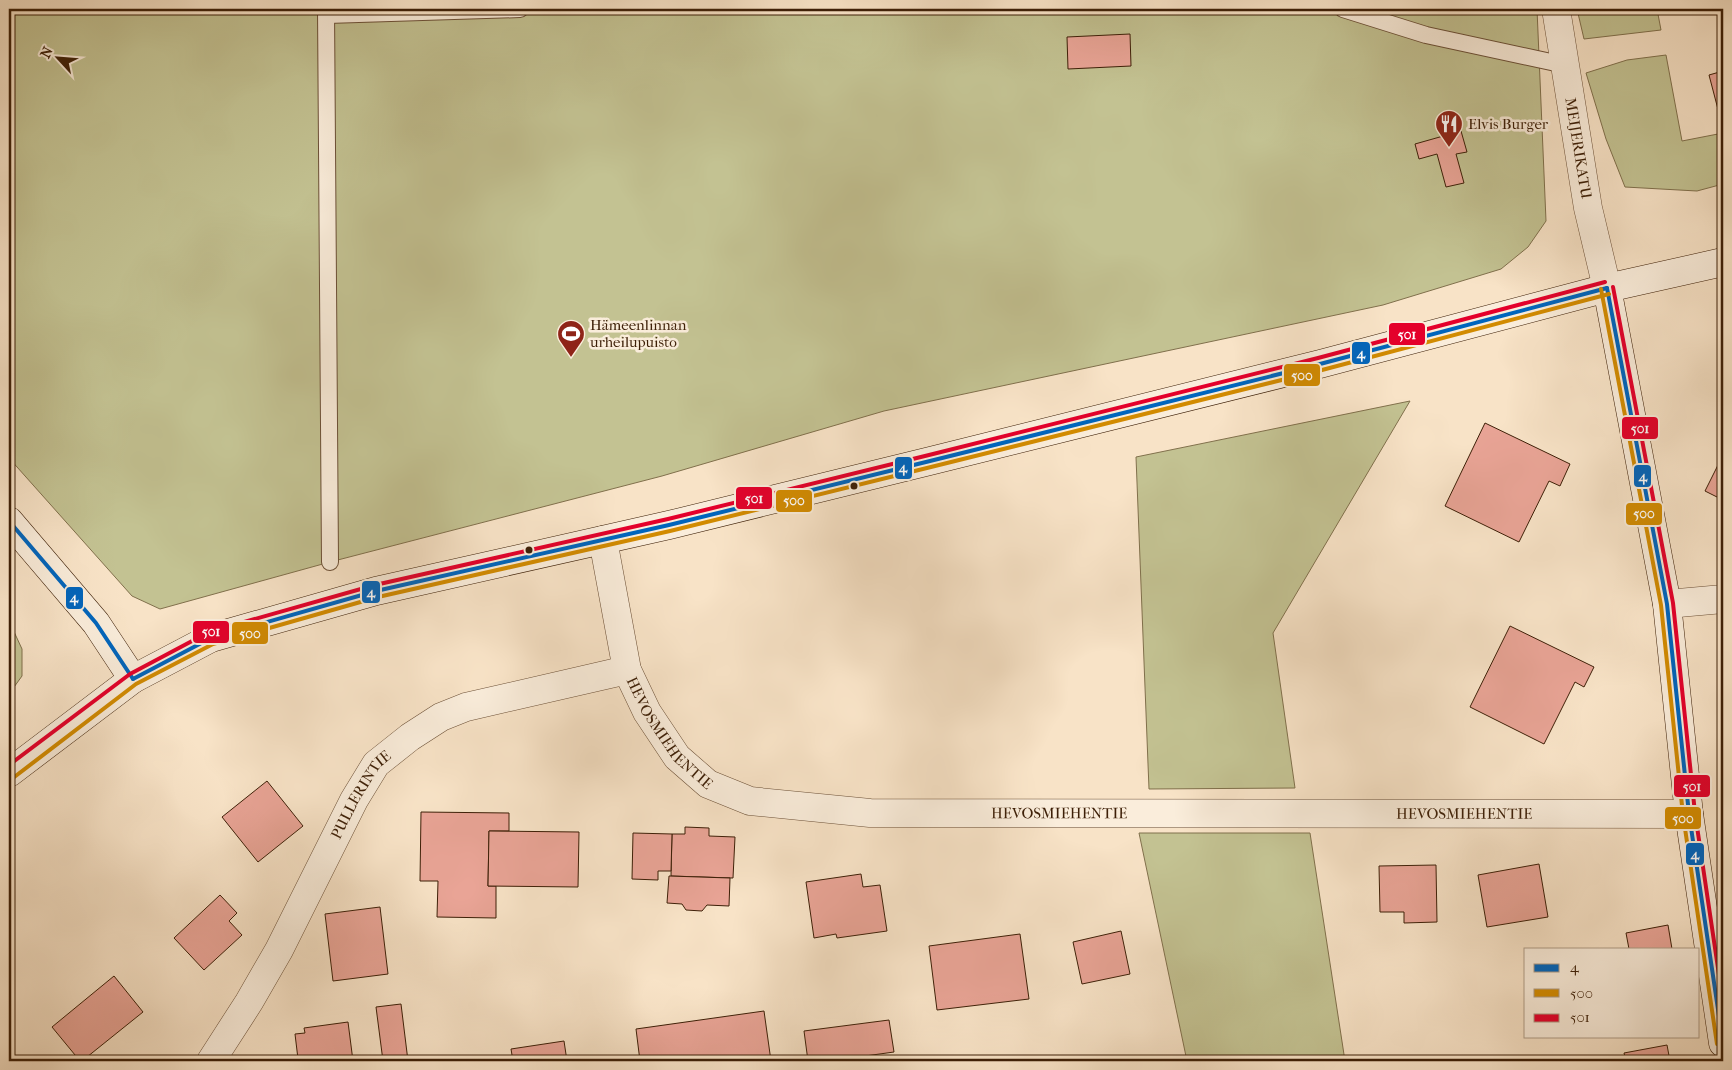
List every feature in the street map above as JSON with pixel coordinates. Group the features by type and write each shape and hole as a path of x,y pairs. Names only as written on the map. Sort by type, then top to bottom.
{"street":[{"name":"MEIJERIKATU","path":"1556,9 1588,208 1607,288 1667,604 1689,814 1723,1042"},
{"path":"9,773 133,679 211,638 376,591 603,540 930,462 1320,364 1607,288 1723,262"},
{"path":"9,521 96,623 133,679"},
{"name":"HEVOSMIEHENTIE","path":"603,540 627,670 647,712 677,757 708,784 750,801 870,813 1689,814"},
{"path":"1667,604 1723,599"},
{"name":"PULLERINTIE","path":"211,1061 249,1002 279,950 354,800 376,764 410,737 441,717 466,707 627,670"}],"lane":[{"path":"330,562 326,12 520,9"},
{"path":"1343,9 1426,35 1565,65"}],"shaded area":[{"name":"Hämeenlinnan urheilupuisto","path":"9,9 1537,9 1546,221 1528,247 1501,269 1383,305 884,411 662,476 330,562 160,609 132,596 9,458"},
{"path":"1577,9 1657,9 1661,30 1584,39"},
{"path":"1666,55 1682,141 1723,133 1723,184 1697,191 1625,187 1606,139 1586,73 1627,60"},
{"path":"1410,401 1273,633 1295,788 1149,789 1136,457"},
{"path":"9,621 22,649 22,676 9,694"},
{"path":"1139,833 1310,833 1345,1061 1187,1061"}],"building":[{"path":"1130,34 1131,66 1068,69 1067,37"},
{"path":"1723,71 1723,116 1720,117 1709,75"},
{"path":"1461,131 1467,152 1456,154 1464,183 1446,187 1437,154 1419,159 1415,144"},
{"path":"1485,423 1570,464 1560,486 1549,481 1519,542 1445,506"},
{"path":"1723,455 1723,500 1705,491"},
{"path":"1510,626 1594,667 1584,687 1575,682 1544,744 1470,707"},
{"path":"267,781 303,826 258,862 222,817"},
{"path":"421,812 509,813 509,831 489,831 488,886 496,886 496,918 437,917 438,881 420,881"},
{"path":"685,827 709,828 709,836 735,837 733,878 671,876 672,834 685,834"},
{"path":"489,831 579,832 578,887 488,886"},
{"path":"633,833 672,834 671,871 658,871 658,880 632,879"},
{"path":"1539,864 1548,917 1487,927 1478,875"},
{"path":"1436,865 1437,922 1404,923 1404,912 1380,912 1379,866"},
{"path":"861,874 863,887 880,885 887,931 837,938 836,934 814,938 806,882"},
{"path":"669,876 730,878 729,906 707,905 702,911 686,910 682,904 667,903"},
{"path":"220,895 237,913 229,921 242,935 204,970 174,938"},
{"path":"380,907 388,974 333,981 325,914"},
{"path":"1668,925 1672,948 1629,948 1626,933"},
{"path":"1121,931 1130,974 1082,984 1073,942"},
{"path":"1020,934 1029,999 937,1010 929,946"},
{"path":"114,976 143,1012 80,1061 52,1027"},
{"path":"401,1004 408,1061 383,1061 376,1007"},
{"path":"764,1011 771,1061 640,1061 636,1029"},
{"path":"889,1020 894,1052 829,1061 808,1061 804,1031"},
{"path":"348,1022 353,1061 309,1061 308,1058 298,1059 295,1034 305,1033 304,1028"},
{"path":"564,1041 567,1061 513,1061 511,1049"},
{"path":"1667,1045 1670,1061 1626,1061 1624,1053"}],"transit line":[{"name":"501","path":"9,765 130,674 209,632 375,585 668,519 929,455 1318,358 1605,282"},
{"name":"501","path":"1613,287 1673,603 1695,813 1723,1002"},
{"name":"4","path":"1607,288 1667,604 1689,814 1723,1043"},
{"name":"4","path":"133,679 211,638 376,591 669,525 930,461 1320,364 1607,288"},
{"name":"500","path":"1601,289 1661,605 1683,815 1717,1044"},
{"name":"500","path":"13,778 136,684 213,644 378,597 670,531 931,467 1322,370 1609,294"},
{"name":"4","path":"9,521 96,623 133,679"}],"place":[{"name":"Elvis Burger","path":"1449,148"},
{"name":"Hämeenlinnan urheilupuisto","path":"571,358"}]}
